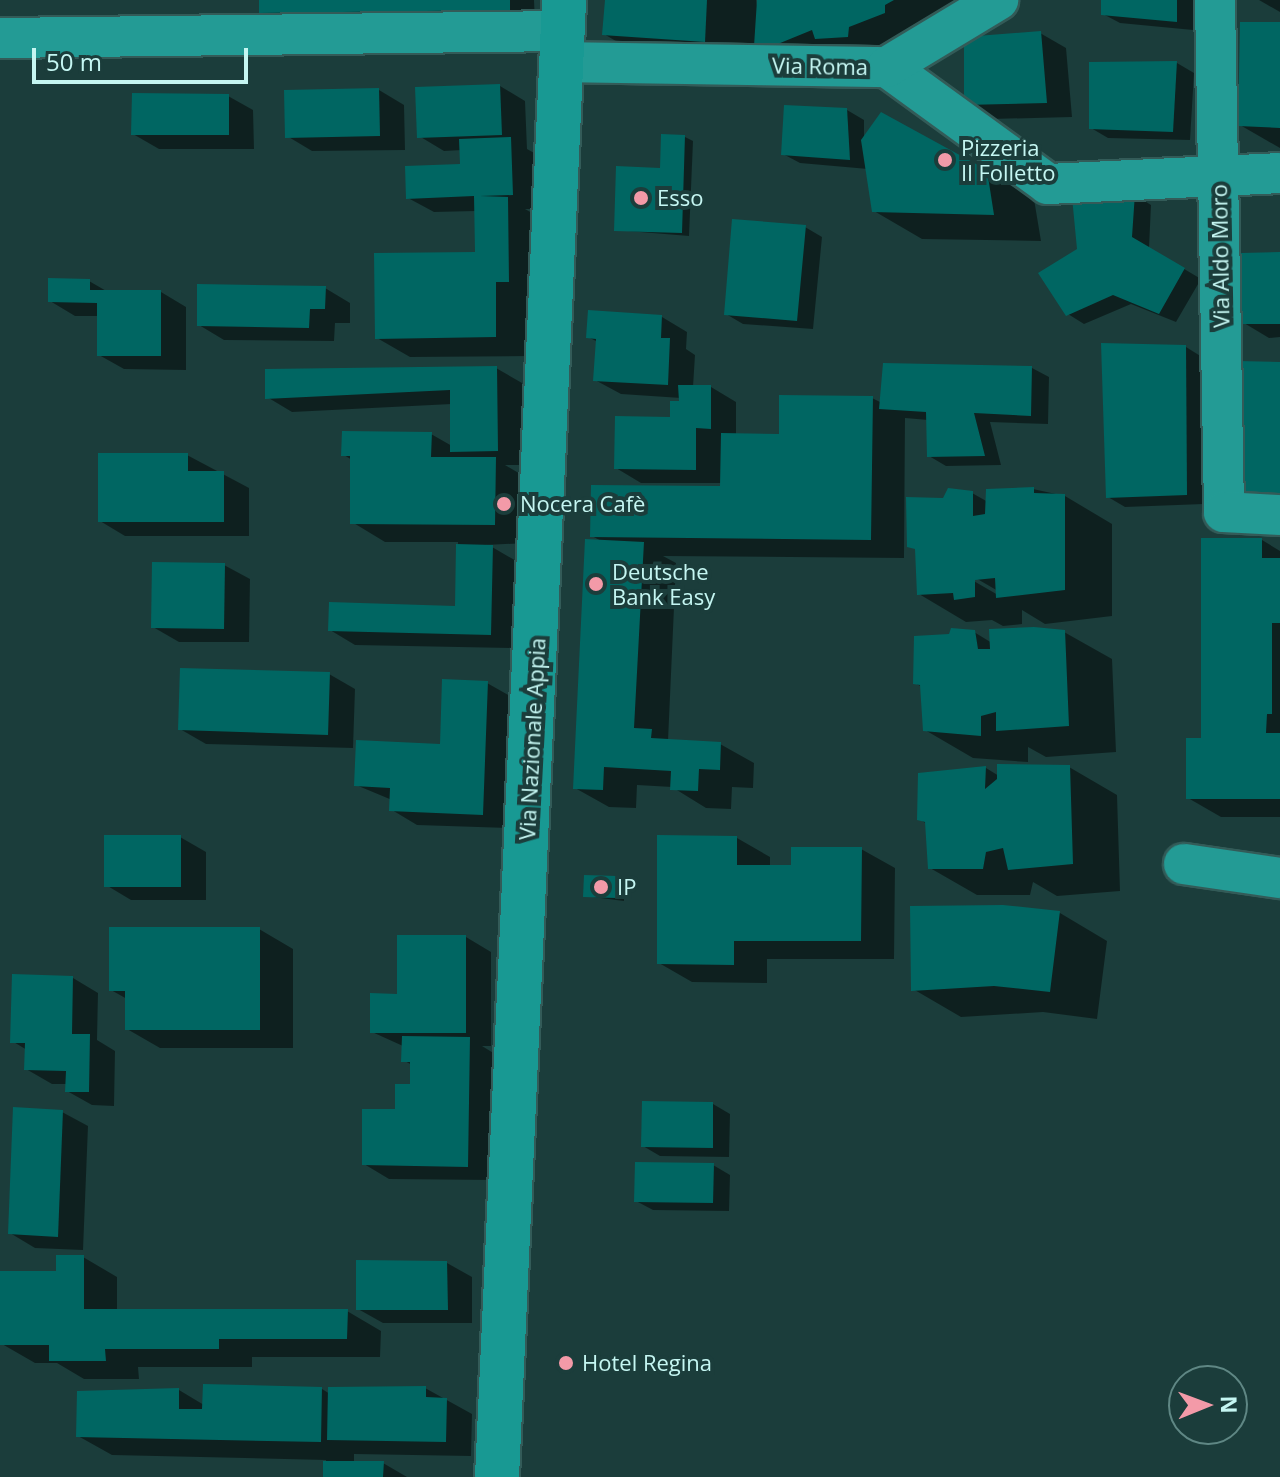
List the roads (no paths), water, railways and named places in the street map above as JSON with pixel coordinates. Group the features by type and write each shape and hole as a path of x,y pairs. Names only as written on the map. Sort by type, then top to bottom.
{"main road":[{"name":"Via Nazionale Appia","path":"497,1477 563,31"}],"street":[{"path":"887,67 998,0"},
{"name":"Via Aldo Moro","path":"1215,0 1224,512 1280,515"},
{"name":"Via Roma","path":"0,38 563,31 887,67 1048,184 1218,173 1280,173"},
{"path":"1184,864 1280,878"}],"place":[{"name":"Pizzeria Il Folletto","path":"945,160"},
{"name":"Esso","path":"641,198"},
{"name":"Nocera Cafè","path":"504,504"},
{"name":"Deutsche Bank Easy","path":"596,584"},
{"name":"IP","path":"601,887"},
{"name":"Hotel Regina","path":"566,1363"}]}
